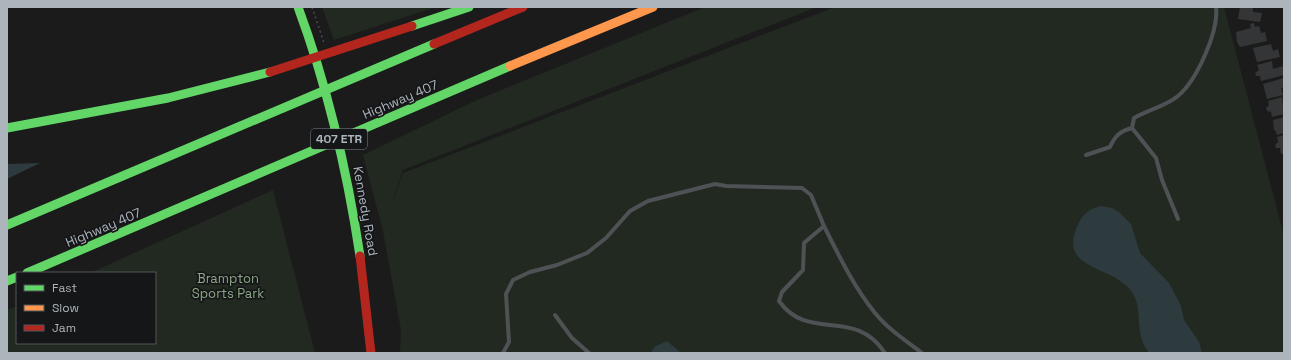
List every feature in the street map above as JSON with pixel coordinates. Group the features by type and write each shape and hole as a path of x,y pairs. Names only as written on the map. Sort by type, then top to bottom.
{"main road":[{"name":"Kennedy Road","path":"298,7 308,31 323,77 343,159 361,254 371,353"},
{"path":"7,128 154,102 220,86 299,63 469,7"},
{"path":"7,225 301,99 523,7"},
{"name":"Highway 407","path":"29,272 653,7"}],"lane":[{"path":"1178,219 1162,180 1156,158 1132,128 1134,118 1178,96 1189,82 1204,58 1210,44 1216,16 1216,7"},
{"path":"1086,155 1110,147 1114,138 1120,132 1132,128"},
{"path":"503,353 509,342 506,294 513,280 530,272 557,265 586,253 606,238 630,211 648,201 715,184 726,186 802,188 811,195 824,226 857,288 876,314 903,340 922,353"},
{"path":"824,226 804,243 803,270 782,292 779,301 785,310 801,320 817,324 848,326 864,332 874,339 885,353"},
{"path":"554,315 572,338 589,353"}],"path":[{"path":"312,7 319,27"}],"green space":[{"path":"322,7 436,7 334,40"},
{"path":"705,7 817,7 403,170 390,209 403,173 835,7 1224,7 1284,236 1284,353 400,353 401,330 383,231 363,155 479,99"},
{"name":"Brampton Sports Park","path":"273,190 315,353 7,353 7,310 16,306 16,344 156,344 156,272 92,272"}],"shaded area":[{"path":"40,163 7,179 7,164"},
{"path":"1101,206 1112,208 1120,213 1131,224 1140,253 1169,283 1181,306 1184,320 1199,342 1202,353 1149,353 1141,337 1136,299 1132,292 1124,283 1081,260 1075,252 1073,241 1079,223 1083,216 1089,211"},
{"path":"667,341 681,353 651,353 654,347"}],"building":[{"path":"1240,7 1253,7 1253,12 1262,13 1260,22 1238,19"},
{"path":"1254,23 1255,27 1259,26 1261,33 1265,32 1267,41 1240,47 1237,42 1236,32 1251,28 1250,24"},
{"path":"1271,44 1273,51 1278,49 1280,57 1257,62 1253,48"},
{"path":"1272,61 1273,69 1283,66 1284,75 1261,81 1260,76 1256,76 1255,73 1259,70 1257,65"},
{"path":"1284,78 1284,87 1281,88 1283,95 1267,99 1263,84"},
{"path":"1282,97 1284,114 1272,117 1271,112 1267,111 1266,108 1269,105 1268,101"},
{"path":"1284,117 1284,133 1277,135 1274,130 1273,120"},
{"path":"1284,135 1284,153 1281,154 1280,148 1276,148 1275,145 1278,142 1277,137"}],"traffic: fast":[{"path":"298,7 319,68 343,161 360,256"},
{"path":"412,26 469,7"},
{"path":"7,225 434,44"},
{"path":"29,272 510,66"},
{"path":"7,128 168,98 270,72"},
{"path":"7,281 16,277"}],"traffic: slow":[{"path":"510,66 653,7"}],"traffic: jam":[{"path":"434,44 523,7"},
{"path":"270,72 412,26"},
{"path":"360,256 371,353"}]}
